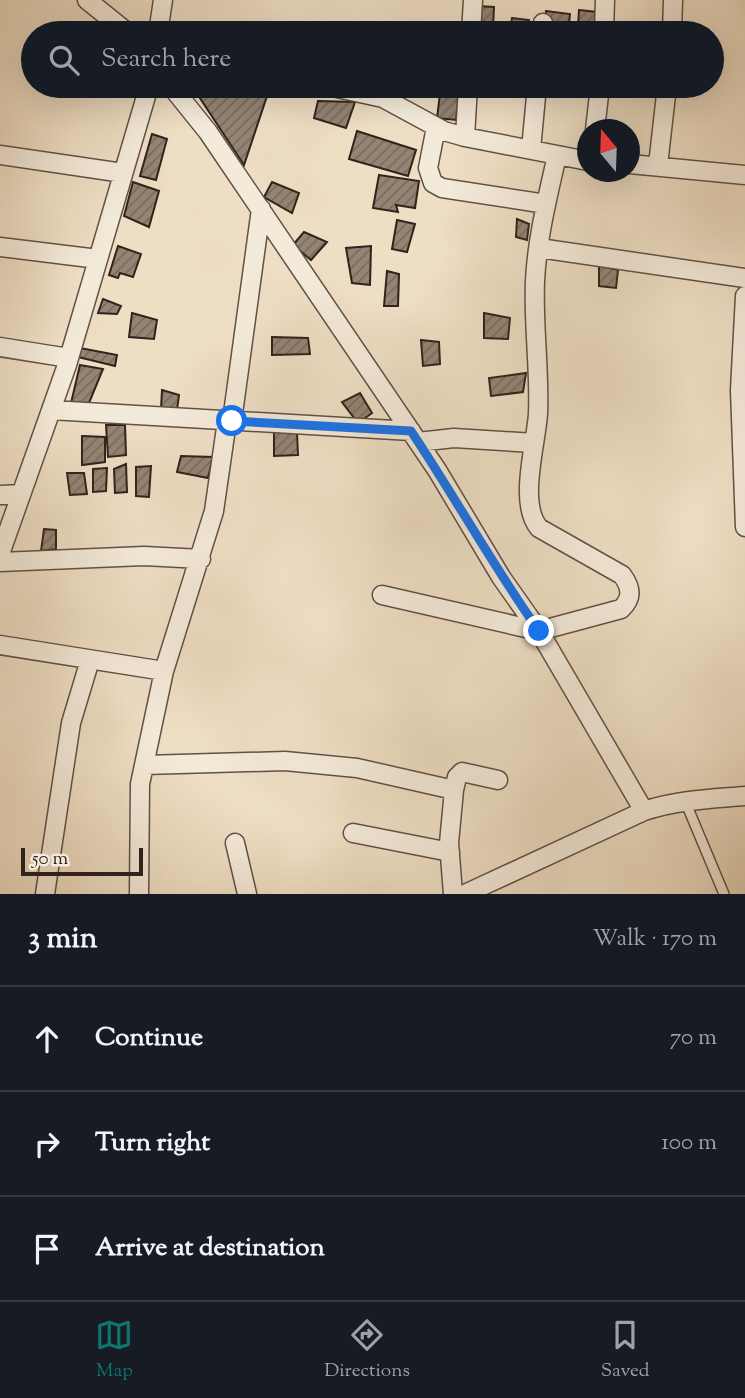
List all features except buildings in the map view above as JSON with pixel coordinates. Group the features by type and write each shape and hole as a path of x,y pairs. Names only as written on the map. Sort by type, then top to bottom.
{"street":[{"path":"87,0 113,21"},
{"path":"160,21 163,0"},
{"path":"472,21 473,0"},
{"path":"604,21 605,0"},
{"path":"672,21 673,0"},
{"path":"0,554 69,358 145,98"},
{"path":"181,98 208,132 414,436 501,577 539,631 644,811"},
{"path":"383,98 436,127 465,137 577,159"},
{"path":"465,137 467,98"},
{"path":"531,149 536,98"},
{"path":"596,119 599,98"},
{"path":"658,165 666,98"},
{"path":"436,127 428,168 433,183 442,188 546,204"},
{"path":"0,155 123,173"},
{"path":"382,595 539,631 621,609 628,603 628,583 622,575 539,528 529,511 529,488 538,413 535,279 546,204 557,155"},
{"path":"640,164 745,175"},
{"path":"139,894 139,803 145,765 163,671 201,559 214,511 261,209"},
{"path":"0,247 98,259"},
{"path":"539,248 745,278"},
{"path":"745,296 740,390 745,527"},
{"path":"0,347 69,358"},
{"path":"51,410 534,443"},
{"path":"0,495 21,494"},
{"path":"0,562 144,556 201,559"},
{"path":"0,645 163,671"},
{"path":"45,894 69,736 90,660"},
{"path":"145,765 285,761 357,768 454,790"},
{"path":"453,894 450,852 457,777 462,772 498,780"},
{"path":"465,894 644,811 664,804 745,796"},
{"path":"353,833 450,852"},
{"path":"235,843 247,894"}],"lane":[{"path":"685,801 724,894"}],"route":[{"path":"232,421 411,431 501,577 539,631"}]}
